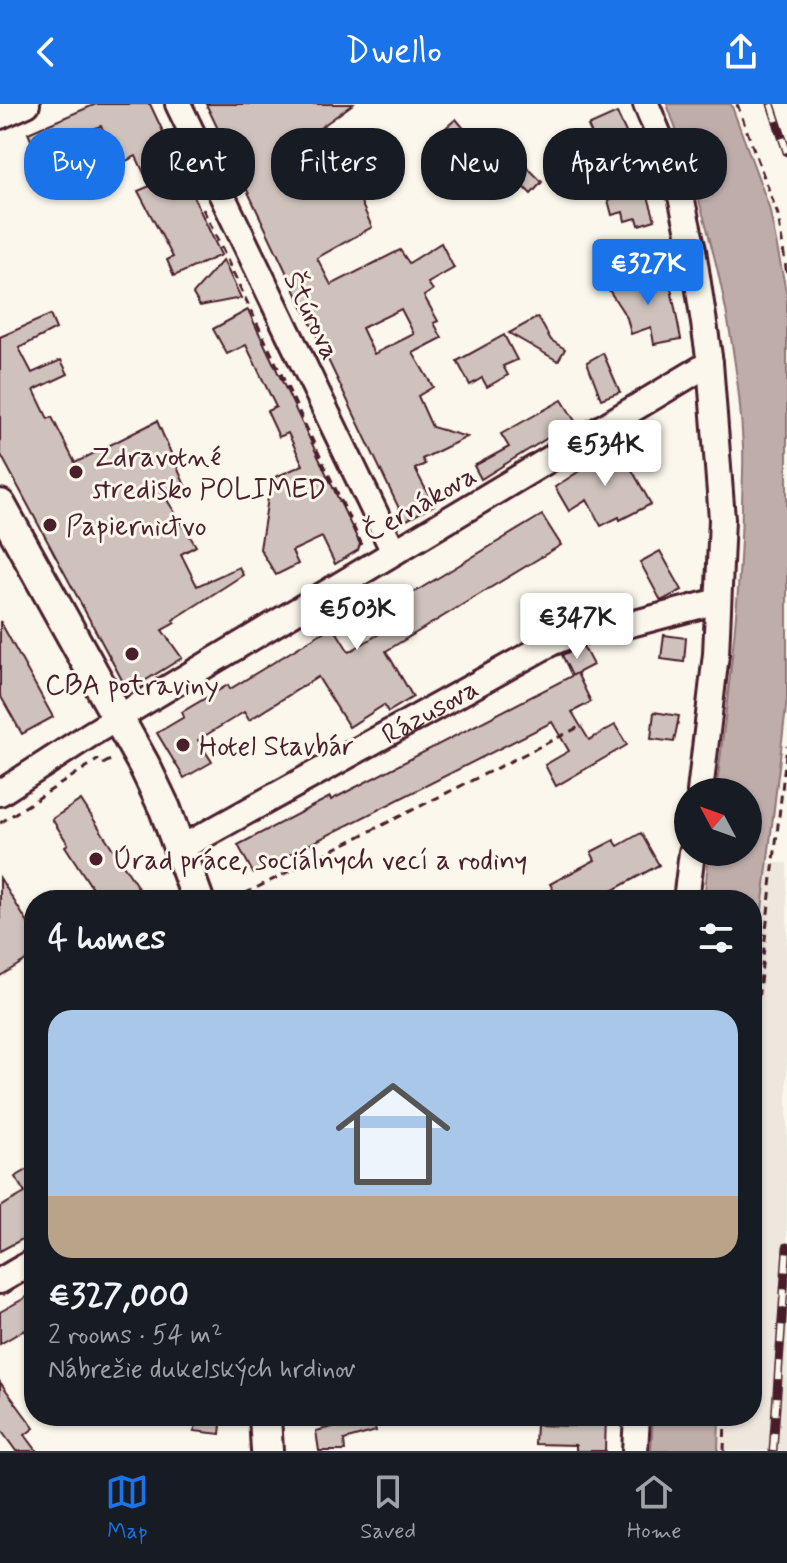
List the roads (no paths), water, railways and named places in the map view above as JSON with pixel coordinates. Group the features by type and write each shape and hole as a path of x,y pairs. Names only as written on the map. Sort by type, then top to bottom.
{"main road":[{"path":"0,505 155,787 195,890"},
{"path":"266,1426 267,1451"}],"street":[{"path":"0,116 27,104"},
{"name":"Štúrova","path":"178,104 394,552"},
{"path":"646,104 677,179 693,250 710,363 722,519 716,654 702,778"},
{"name":"Černákova","path":"0,793 91,734 710,363"},
{"name":"Rázusova","path":"181,848 551,643 583,630 616,628 718,601"},
{"path":"687,890 690,866"},
{"path":"0,1281 24,1267"},
{"path":"635,1451 636,1426"}],"railway":[{"path":"771,104 787,152"},
{"path":"773,1451 787,1247"}],"place":[{"name":"Zdravotné stredisko POLIMED","path":"76,472"},
{"name":"Papiernictvo","path":"50,525"},
{"name":"CBA potraviny","path":"132,654"},
{"name":"Hotel Stavbár","path":"183,745"},
{"name":"Úrad práce, sociálnych vecí a rodiny","path":"96,859"}]}
